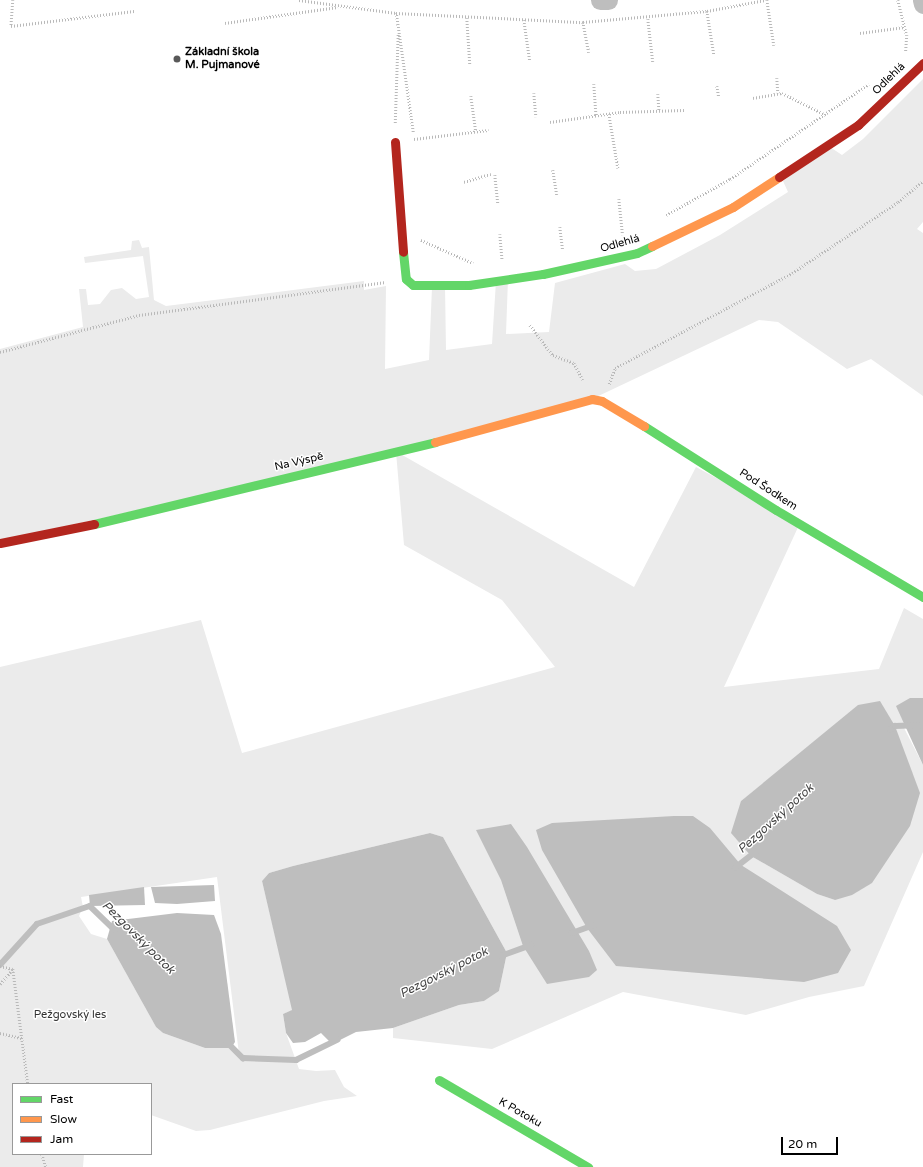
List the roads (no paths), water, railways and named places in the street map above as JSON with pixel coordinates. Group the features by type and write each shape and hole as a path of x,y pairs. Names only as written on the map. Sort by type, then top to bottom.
{"street":[{"path":"600,0 608,0"},
{"path":"922,0 923,4"},
{"name":"Odlehlá","path":"395,142 400,231 406,279 413,285 432,287 469,285 544,274 637,253 733,207 858,126 923,63"},
{"name":"Na Výspě","path":"0,542 75,528 456,437 592,398 602,401"},
{"name":"Pod Šodkem","path":"602,401 696,456 776,510 923,597"},
{"name":"K Potoku","path":"439,1080 588,1167"}],"water":[{"path":"910,698 923,698 923,765 896,706"},
{"path":"880,701 895,726 920,793 910,826 872,883 852,895 835,900 817,894 751,856 731,833 741,801 858,705"},
{"path":"693,816 710,828 741,865 837,926 851,950 838,973 804,982 616,966 587,928 542,850 536,830 552,823"},
{"path":"511,824 527,847 589,951 597,970 589,977 547,984 523,946 501,880 476,830"},
{"path":"430,833 443,837 507,953 499,991 484,1001 459,1005 393,1028 356,1032 332,1044 321,1033 305,1042 293,1043 286,1033 283,1014 292,1010 262,881 269,873 293,866"},
{"path":"214,885 215,901 177,904 155,903 151,887"},
{"path":"144,887 145,905 90,906 89,895"},
{"path":"177,913 214,915 221,934 235,1042 231,1048 205,1048 163,1033 156,1027 107,939 112,921"}],"waterway":[{"name":"Pezgovský potok","path":"890,730 895,726 923,725"},
{"name":"Pezgovský potok","path":"735,868 757,851"},
{"name":"Pezgovský potok","path":"0,965 37,924 90,906 115,930"},
{"name":"Pezgovský potok","path":"572,933 594,925"},
{"name":"Pezgovský potok","path":"501,956 531,945"},
{"name":"Pezgovský potok","path":"227,1042 243,1058 296,1060 337,1040"}],"place":[{"name":"Základní škola M. Pujmanové","path":"177,59"}],"park label":[{"name":"Pežgovský les","path":"70,1015"}]}
